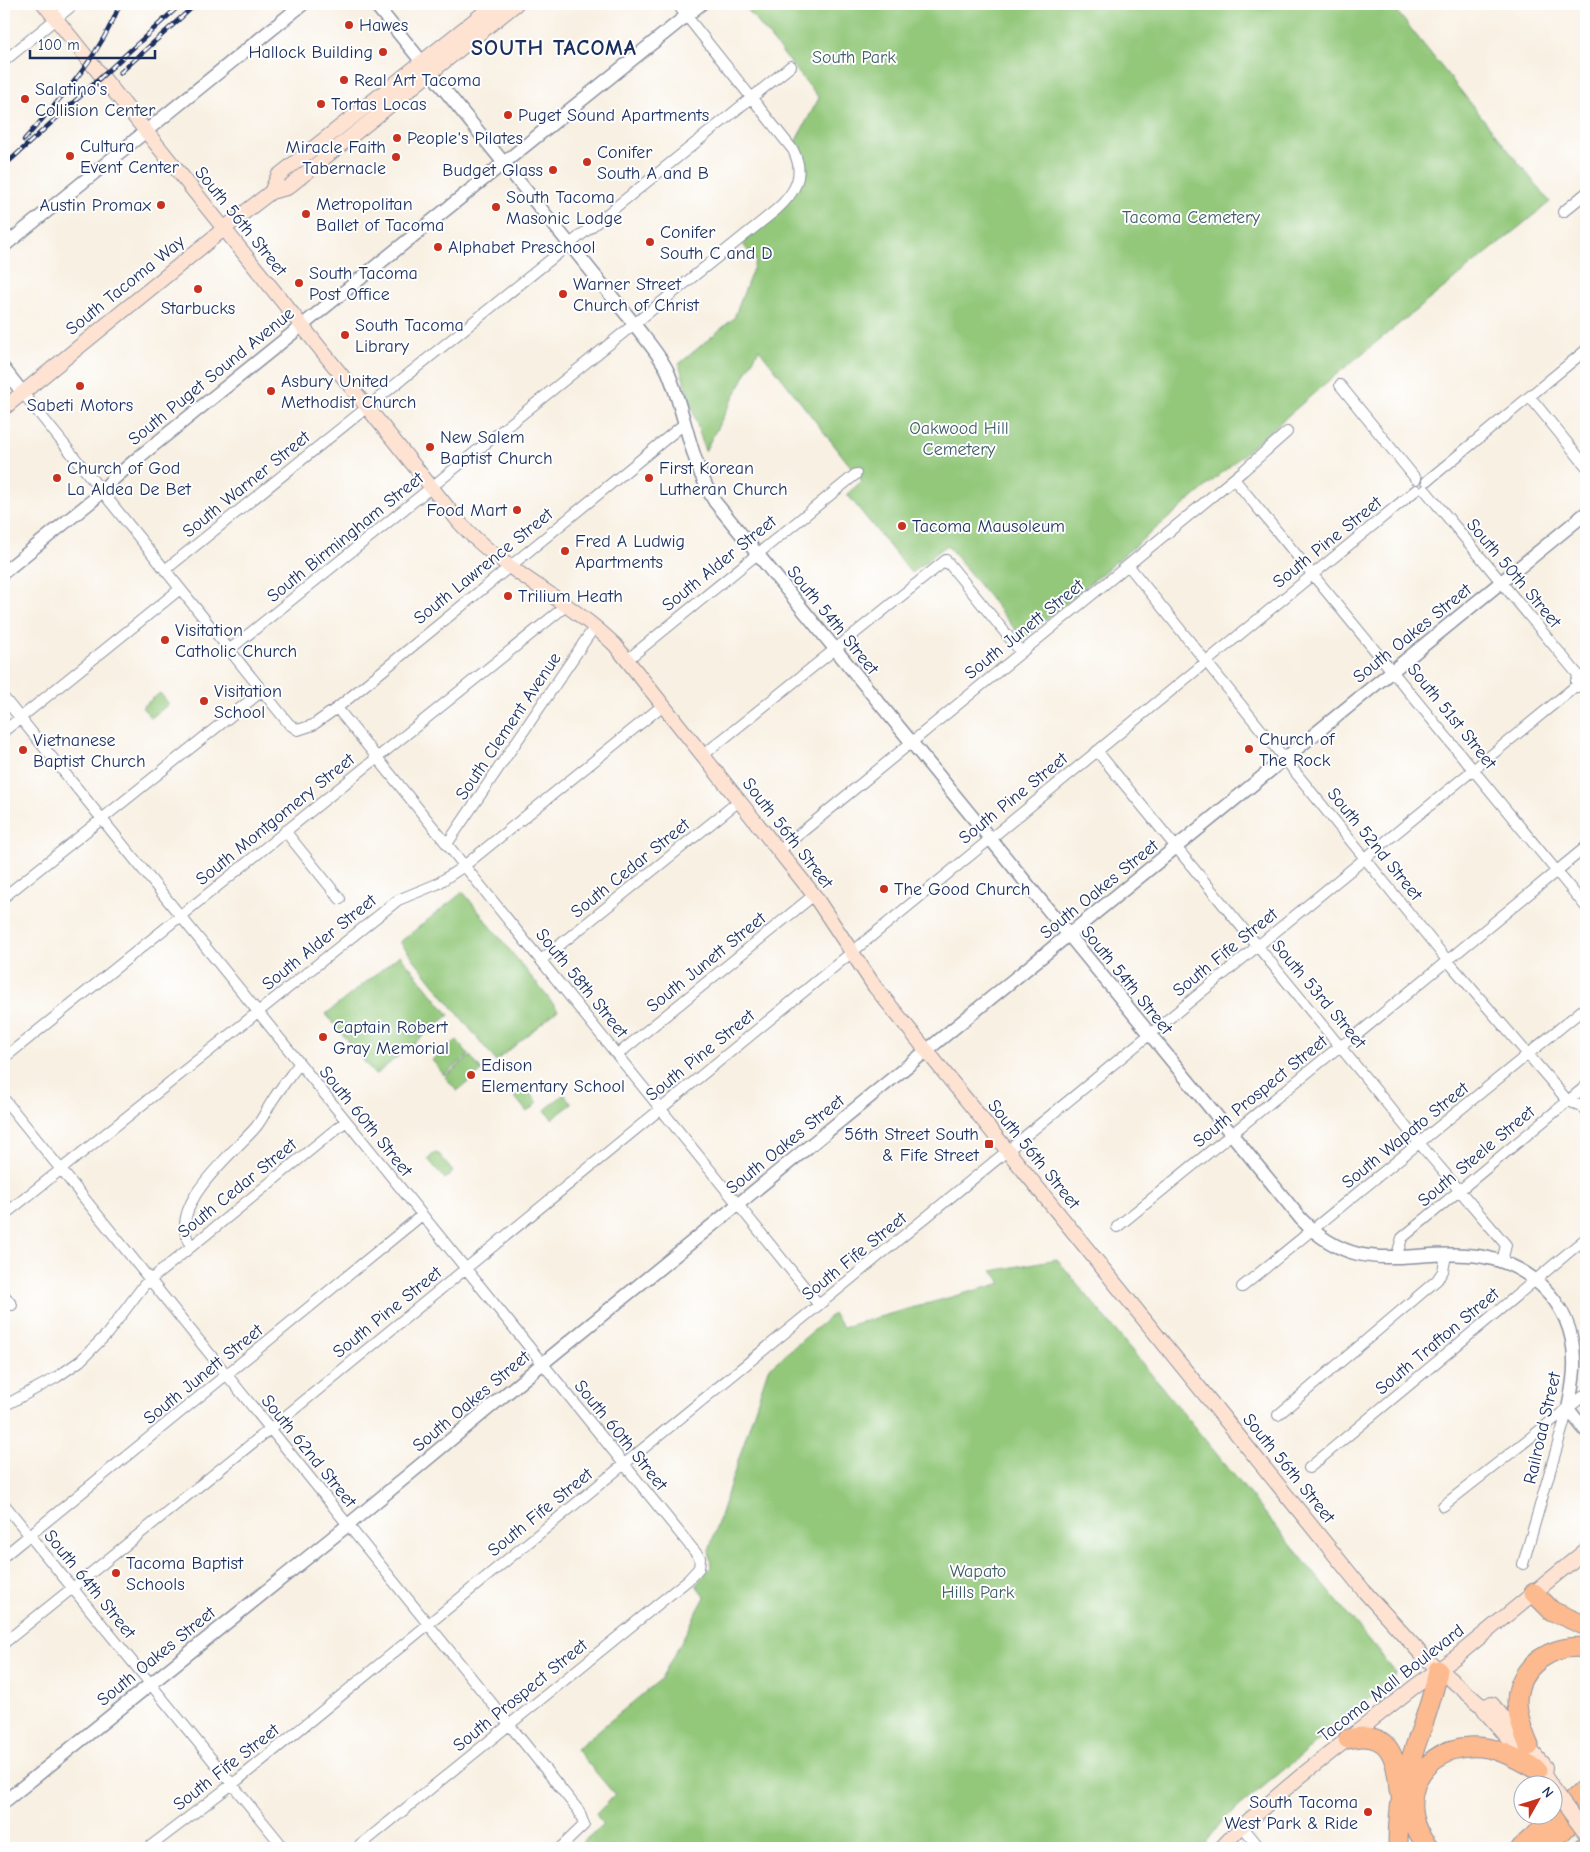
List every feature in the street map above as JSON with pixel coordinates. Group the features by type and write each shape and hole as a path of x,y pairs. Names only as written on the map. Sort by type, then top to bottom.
{"highway":[{"path":"1534,1593 1552,1611 1586,1626"},
{"path":"1529,1746 1520,1720 1517,1700 1526,1674 1539,1660 1556,1649 1586,1648"},
{"path":"1398,1842 1407,1773 1434,1695 1438,1670"},
{"path":"1348,1739 1369,1736 1380,1740 1390,1752 1396,1767 1398,1782 1398,1842"},
{"path":"1429,1848 1415,1828 1411,1807 1418,1776 1437,1759 1461,1748 1483,1748 1513,1756 1540,1774"},
{"path":"1545,1848 1577,1806 1586,1786"},
{"path":"1562,1814 1577,1806"},
{"path":"1513,1848 1545,1824"},
{"path":"1521,1848 1547,1824"}],"main road":[{"name":"South 56th Street","path":"44,4 302,326 366,409 479,544 595,626 627,660 702,756 780,850 814,895 850,953 875,987 1378,1608 1438,1670 1482,1706 1541,1774"},
{"name":"South Tacoma Way","path":"4,408 271,192 287,188 427,67 495,4"},
{"name":"South Tacoma Way","path":"427,67 516,4"},
{"name":"Tacoma Mall Boulevard","path":"1221,1848 1242,1826 1348,1739 1438,1670 1586,1550"},
{"name":"South 56th Street","path":"1482,1706 1492,1704 1545,1767 1543,1774"},
{"path":"1562,1802 1586,1834"}],"street":[{"path":"4,61 74,4"},
{"path":"4,246 303,4"},
{"name":"South 54th Street","path":"375,4 635,325 666,368 703,482 715,502 1231,1136 1312,1230"},
{"path":"676,4 752,98"},
{"name":"South Puget Sound Avenue","path":"4,572 102,492 110,482 139,457 701,4"},
{"name":"South Warner Street","path":"165,570 791,66"},
{"name":"South Birmingham Street","path":"229,650 432,489 786,201 799,175 799,164 793,150 752,98"},
{"path":"1563,212 1586,193"},
{"name":"South Pine Street","path":"4,1643 270,1429 1586,350"},
{"path":"4,369 262,690 4,897"},
{"name":"South 50th Street","path":"1340,385 1582,681"},
{"path":"1530,397 1586,466"},
{"name":"South Lawrence Street","path":"262,690 289,724 300,730 314,725 684,424"},
{"name":"South Junett Street","path":"780,850 1234,479 1287,432"},
{"name":"South Alder Street","path":"627,660 756,553 856,474"},
{"name":"South 51st Street","path":"1234,479 1475,769 1586,907"},
{"name":"South Oakes Street","path":"4,1802 348,1525 542,1364 1586,513"},
{"path":"702,756 946,560 1022,652"},
{"name":"South 52nd Street","path":"1128,565 1448,960 1568,1101 1579,1105 1586,1111"},
{"path":"4,731 180,590"},
{"name":"South Montgomery Street","path":"4,1058 567,605"},
{"name":"South Clement Avenue","path":"447,844 595,626"},
{"name":"South Fife Street","path":"148,1848 233,1784 1582,681"},
{"name":"South 60th Street","path":"4,698 623,1465 697,1553 700,1564"},
{"name":"South Alder Street","path":"4,1215 398,900 437,884 464,866 662,706"},
{"name":"South 58th Street","path":"336,708 819,1305"},
{"name":"South 53rd Street","path":"1097,751 1459,1192 1506,1245 1502,1261"},
{"name":"South Cedar Street","path":"541,960 739,801"},
{"path":"285,831 340,899"},
{"name":"South Prospect Street","path":"1117,1227 1340,1046 1353,1038 1586,847"},
{"name":"South Junett Street","path":"617,1055 814,895"},
{"name":"South Wapato Street","path":"1242,1287 1586,1007"},
{"path":"191,1246 187,1239 186,1228 194,1197 203,1183 258,1125 299,1064"},
{"name":"South Steele Street","path":"1396,1258 1402,1238 1586,1086"},
{"name":"South 62nd Street","path":"4,1098 579,1812 584,1825 560,1848"},
{"name":"South Cedar Street","path":"150,1280 346,1121"},
{"name":"South Junett Street","path":"4,1556 422,1216"},
{"path":"1312,1230 1332,1244 1351,1252 1368,1256 1396,1258 1446,1255 1480,1256 1502,1261"},
{"name":"South Trafton Street","path":"1309,1468 1586,1238"},
{"path":"1278,1415 1437,1280 1443,1271 1446,1255"},
{"name":"Railroad Street","path":"1502,1261 1536,1279 1555,1300 1571,1335 1574,1370 1568,1409 1523,1564"},
{"path":"4,1406 57,1377 84,1357 107,1334 150,1280"},
{"path":"4,1295 12,1304"},
{"path":"1443,1506 1586,1394"},
{"path":"1568,1409 1586,1431"},
{"name":"South 64th Street","path":"4,1504 151,1682 284,1848"},
{"name":"South Prospect Street","path":"357,1848 688,1580 700,1564"},
{"path":"1242,1826 1260,1848"}],"green space":[{"name":"Tacoma Cemetery","path":"743,4 1391,4 1550,202 1327,382 1201,491 1023,639 947,545 911,573 847,494 862,481 759,349 705,451 679,364 734,318 756,261 742,243 802,181 807,162 795,142 819,98"},
{"path":"160,693 169,704 151,718 142,707"},
{"path":"463,892 558,1010 496,1061 400,942"},
{"path":"400,955 449,1015 375,1075 326,1014"},
{"path":"457,1040 469,1055 444,1075 432,1060"},
{"path":"470,1056 482,1071 457,1091 445,1077"},
{"path":"523,1089 528,1090 538,1103 527,1112 514,1096"},
{"path":"564,1094 572,1104 552,1119 545,1110"},
{"path":"435,1153 439,1154 453,1172 445,1179 428,1159"},
{"name":"Wapato Hills Park","path":"1057,1259 1395,1672 1390,1682 1223,1820 1202,1848 575,1848 603,1825 596,1814 615,1795 576,1749 661,1679 705,1597 696,1585 711,1567 709,1550 768,1369 833,1314 843,1327 1002,1283 992,1271"}],"railway":[{"path":"24,140 91,59 112,23 120,4"},
{"path":"4,166 181,4"},
{"path":"120,73 196,4"}],"place":[{"name":"Hawes","path":"349,25"},
{"name":"Hallock Building","path":"383,52"},
{"name":"Real Art Tacoma","path":"344,80"},
{"name":"Salatino's Collision Center","path":"25,99"},
{"name":"Tortas Locas","path":"321,104"},
{"name":"Puget Sound Apartments","path":"508,115"},
{"name":"People's Pilates","path":"397,138"},
{"name":"Cultura Event Center","path":"70,156"},
{"name":"Miracle Faith Tabernacle","path":"396,157"},
{"name":"Conifer South A and B","path":"587,162"},
{"name":"Budget Glass","path":"553,170"},
{"name":"Austin Promax","path":"161,205"},
{"name":"South Tacoma Masonic Lodge","path":"496,207"},
{"name":"Metropolitan Ballet of Tacoma","path":"306,214"},
{"name":"Conifer South C and D","path":"650,242"},
{"name":"Alphabet Preschool","path":"438,247"},
{"name":"South Tacoma Post Office","path":"299,283"},
{"name":"Starbucks","path":"198,289"},
{"name":"Warner Street Church of Christ","path":"563,294"},
{"name":"South Tacoma Library","path":"345,335"},
{"name":"Sabeti Motors","path":"80,386"},
{"name":"Asbury United Methodist Church","path":"271,391"},
{"name":"New Salem Baptist Church","path":"430,447"},
{"name":"Church of God La Aldea De Bet","path":"57,478"},
{"name":"First Korean Lutheran Church","path":"649,478"},
{"name":"Food Mart","path":"517,510"},
{"name":"Tacoma Mausoleum","path":"902,526"},
{"name":"Fred A Ludwig Apartments","path":"565,551"},
{"name":"Trilium Heath","path":"508,596"},
{"name":"Visitation Catholic Church","path":"165,640"},
{"name":"Visitation School","path":"204,701"},
{"name":"Church of The Rock","path":"1249,749"},
{"name":"Vietnanese Baptist Church","path":"23,750"},
{"name":"The Good Church","path":"884,889"},
{"name":"Captain Robert Gray Memorial","path":"323,1037"},
{"name":"Edison Elementary School","path":"471,1075"},
{"name":"56th Street South & Fife Street","path":"989,1144"},
{"name":"Tacoma Baptist Schools","path":"116,1573"},
{"name":"South Tacoma West Park & Ride","path":"1368,1812"}],"district":[{"name":"SOUTH TACOMA","path":"554,47"}],"park label":[{"name":"South Park","path":"854,57"},
{"name":"Oakwood Hill Cemetery","path":"959,438"}]}
